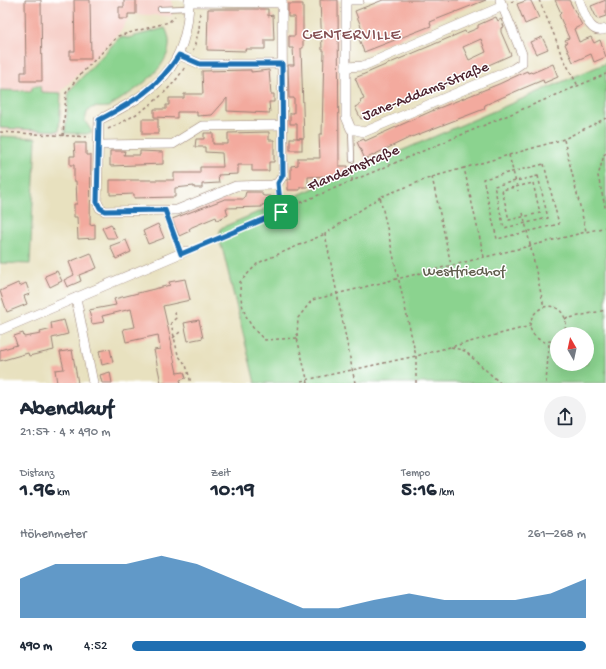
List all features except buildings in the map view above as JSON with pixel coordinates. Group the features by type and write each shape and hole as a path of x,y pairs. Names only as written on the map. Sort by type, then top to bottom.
{"street":[{"name":"Jane-Addams-Straße","path":"346,0 346,117 351,129 364,132 513,69 522,62 522,54 501,3"},
{"path":"350,0 359,0"},
{"path":"579,0 590,25 594,29 601,31 606,29"},
{"path":"282,1 283,175 278,183 272,185 236,186 177,210 105,211 100,208 97,202 99,120 131,103 156,84 169,70 179,55 187,31 189,3 282,1"},
{"path":"346,67 362,66 501,3"},
{"path":"179,55 200,64 282,64"},
{"path":"98,146 174,144 202,126 282,124"},
{"path":"0,330 183,253"},
{"path":"76,298 94,383"}],"lane":[{"path":"160,9 175,8 189,3"},
{"path":"351,129 352,160"}],"path":[{"path":"539,0 561,54 578,86"},
{"path":"63,136 66,93 70,86 118,36 173,20 175,17 175,8"},
{"name":"Flandernstraße","path":"183,253 606,74"},
{"path":"298,338 265,340 253,330 244,313 240,292 240,282 258,263 326,234 380,197 432,177 564,139 606,118"},
{"path":"0,132 88,138"},
{"path":"564,139 586,231"},
{"path":"606,153 604,154 598,176 606,211"},
{"path":"509,155 518,191"},
{"path":"352,160 352,182"},
{"path":"544,164 559,224 527,231 497,238 483,179 544,164"},
{"path":"464,168 484,257"},
{"path":"538,176 548,218 525,223 504,228 494,186 538,176"},
{"path":"432,177 451,265"},
{"path":"278,183 281,212"},
{"path":"533,183 540,213 524,217 509,220 502,190 533,183"},
{"path":"380,197 416,356 416,383"},
{"path":"165,210 183,253"},
{"path":"523,213 544,307"},
{"path":"308,383 298,338 298,318 312,300 606,227"},
{"path":"326,234 354,370 355,383"},
{"path":"546,383 549,342 544,342 534,336 530,326 532,316 535,312 549,306 559,310 565,319 565,327"},
{"path":"565,319 606,310"},
{"path":"174,312 176,318 171,323 173,338 178,355 186,365 191,383"},
{"path":"301,381 416,356 530,326"},
{"path":"173,338 181,331"},
{"path":"450,347 466,351 500,383"}],"shaded area":[{"path":"0,0 172,0 172,16 128,14 128,19 119,33 62,90 60,133 0,130"}],"green space":[{"path":"165,28 169,41 168,53 162,64 153,75 130,93 108,107 96,107 90,109 86,115 85,121 92,132 86,134 65,133 69,91 120,37 128,38"},
{"name":"Westfriedhof","path":"606,63 606,383 255,383 223,251 218,238 221,228"},
{"path":"33,86 40,86 41,92 61,93 59,131 0,128 0,90 31,91"},
{"path":"0,136 36,138 30,264 0,263"}],"district":[{"name":"CENTERVILLE","path":"352,33"}],"route":[{"path":"179,55 200,64 282,64 283,175 278,183 281,212 181,254 165,210 105,211 100,208 97,202 99,120 131,103 156,84 169,70 179,55"}]}
